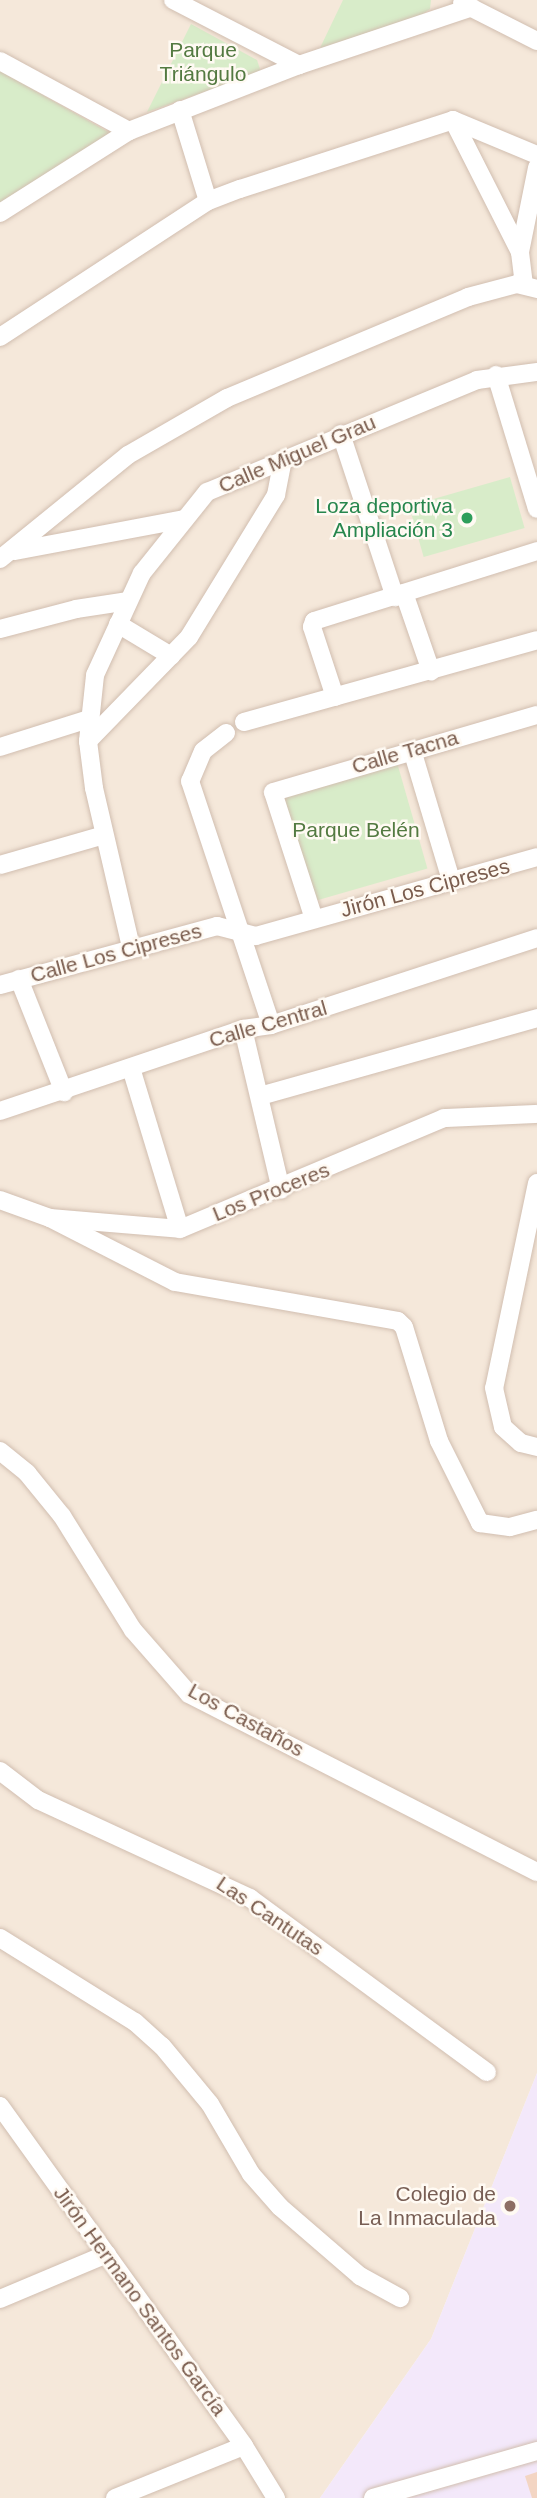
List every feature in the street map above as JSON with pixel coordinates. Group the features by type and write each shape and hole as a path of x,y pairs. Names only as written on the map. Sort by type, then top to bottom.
{"street":[{"path":"173,0 299,65"},
{"path":"0,213 129,131 464,4 537,41"},
{"path":"0,61 129,131"},
{"path":"180,110 208,201"},
{"path":"6,555 128,455 227,398 426,312 530,287 520,253 453,121"},
{"path":"0,337 208,201 453,121 537,155"},
{"path":"520,253 537,169"},
{"name":"Calle Miguel Grau","path":"131,947 104,835 88,741 96,676 142,573 207,492 341,434 496,375 537,372"},
{"path":"496,375 537,509"},
{"path":"341,434 431,671"},
{"path":"88,741 189,637 276,495 283,460"},
{"path":"6,555 184,519"},
{"path":"335,697 312,623 537,551"},
{"path":"0,629 82,607 128,601"},
{"path":"118,624 171,656"},
{"path":"244,722 537,640"},
{"name":"Calle Tacna","path":"313,919 273,792 537,715"},
{"path":"0,747 89,719"},
{"path":"226,733 203,751 190,781 271,1025"},
{"path":"412,750 451,880"},
{"path":"0,865 104,835"},
{"name":"Jirón Los Cipreses","path":"313,919 537,857"},
{"name":"Calle Los Cipreses","path":"0,985 131,947 217,926 243,935 256,936 313,919"},
{"name":"Calle Central","path":"0,1111 64,1092 243,1029 271,1025 537,938"},
{"path":"19,979 64,1092"},
{"path":"260,1096 537,1018"},
{"path":"243,1029 281,1189"},
{"path":"131,1068 180,1229"},
{"name":"Los Proceres","path":"0,1200 50,1218 180,1229 281,1189 444,1118 537,1114"},
{"path":"537,1183 494,1388 496,1412 503,1427 521,1443 537,1447"},
{"path":"50,1218 175,1282 398,1321 404,1327 439,1441 480,1523 510,1527 537,1520"},
{"name":"Los Castaños","path":"0,1451 27,1473 62,1516 133,1630 189,1694 537,1872"},
{"name":"Las Cantutas","path":"0,1771 38,1800 250,1898 486,2072"},
{"path":"0,1938 135,2022 162,2046 211,2104 251,2174 280,2207 360,2276 400,2298"},
{"name":"Jirón Hermano Santos García","path":"0,2106 244,2446 276,2498"},
{"path":"0,2299 107,2254"},
{"path":"115,2498 244,2446"},
{"path":"373,2498 537,2451"}],"shaded area":[{"path":"0,0 537,0 537,2073 431,2339 320,2498 0,2498"},
{"name":"Colegio de La Inmaculada","path":"537,2073 537,2498 320,2498 431,2339"}],"green space":[{"path":"343,0 431,0 430,9 417,18 320,48"},
{"name":"Parque Triángulo","path":"191,24 257,60 261,72 147,112"},
{"path":"0,71 110,133 0,203"},
{"name":"Loza deportiva Ampliación 3","path":"510,477 525,528 424,557 409,506"},
{"name":"Parque Belén","path":"396,759 427,869 312,902 281,792"}],"building":[{"path":"537,2472 537,2498 532,2498 525,2476"}],"place":[{"name":"Loza deportiva Ampliación 3","path":"467,518"},
{"name":"Colegio de La Inmaculada","path":"510,2206"}]}
